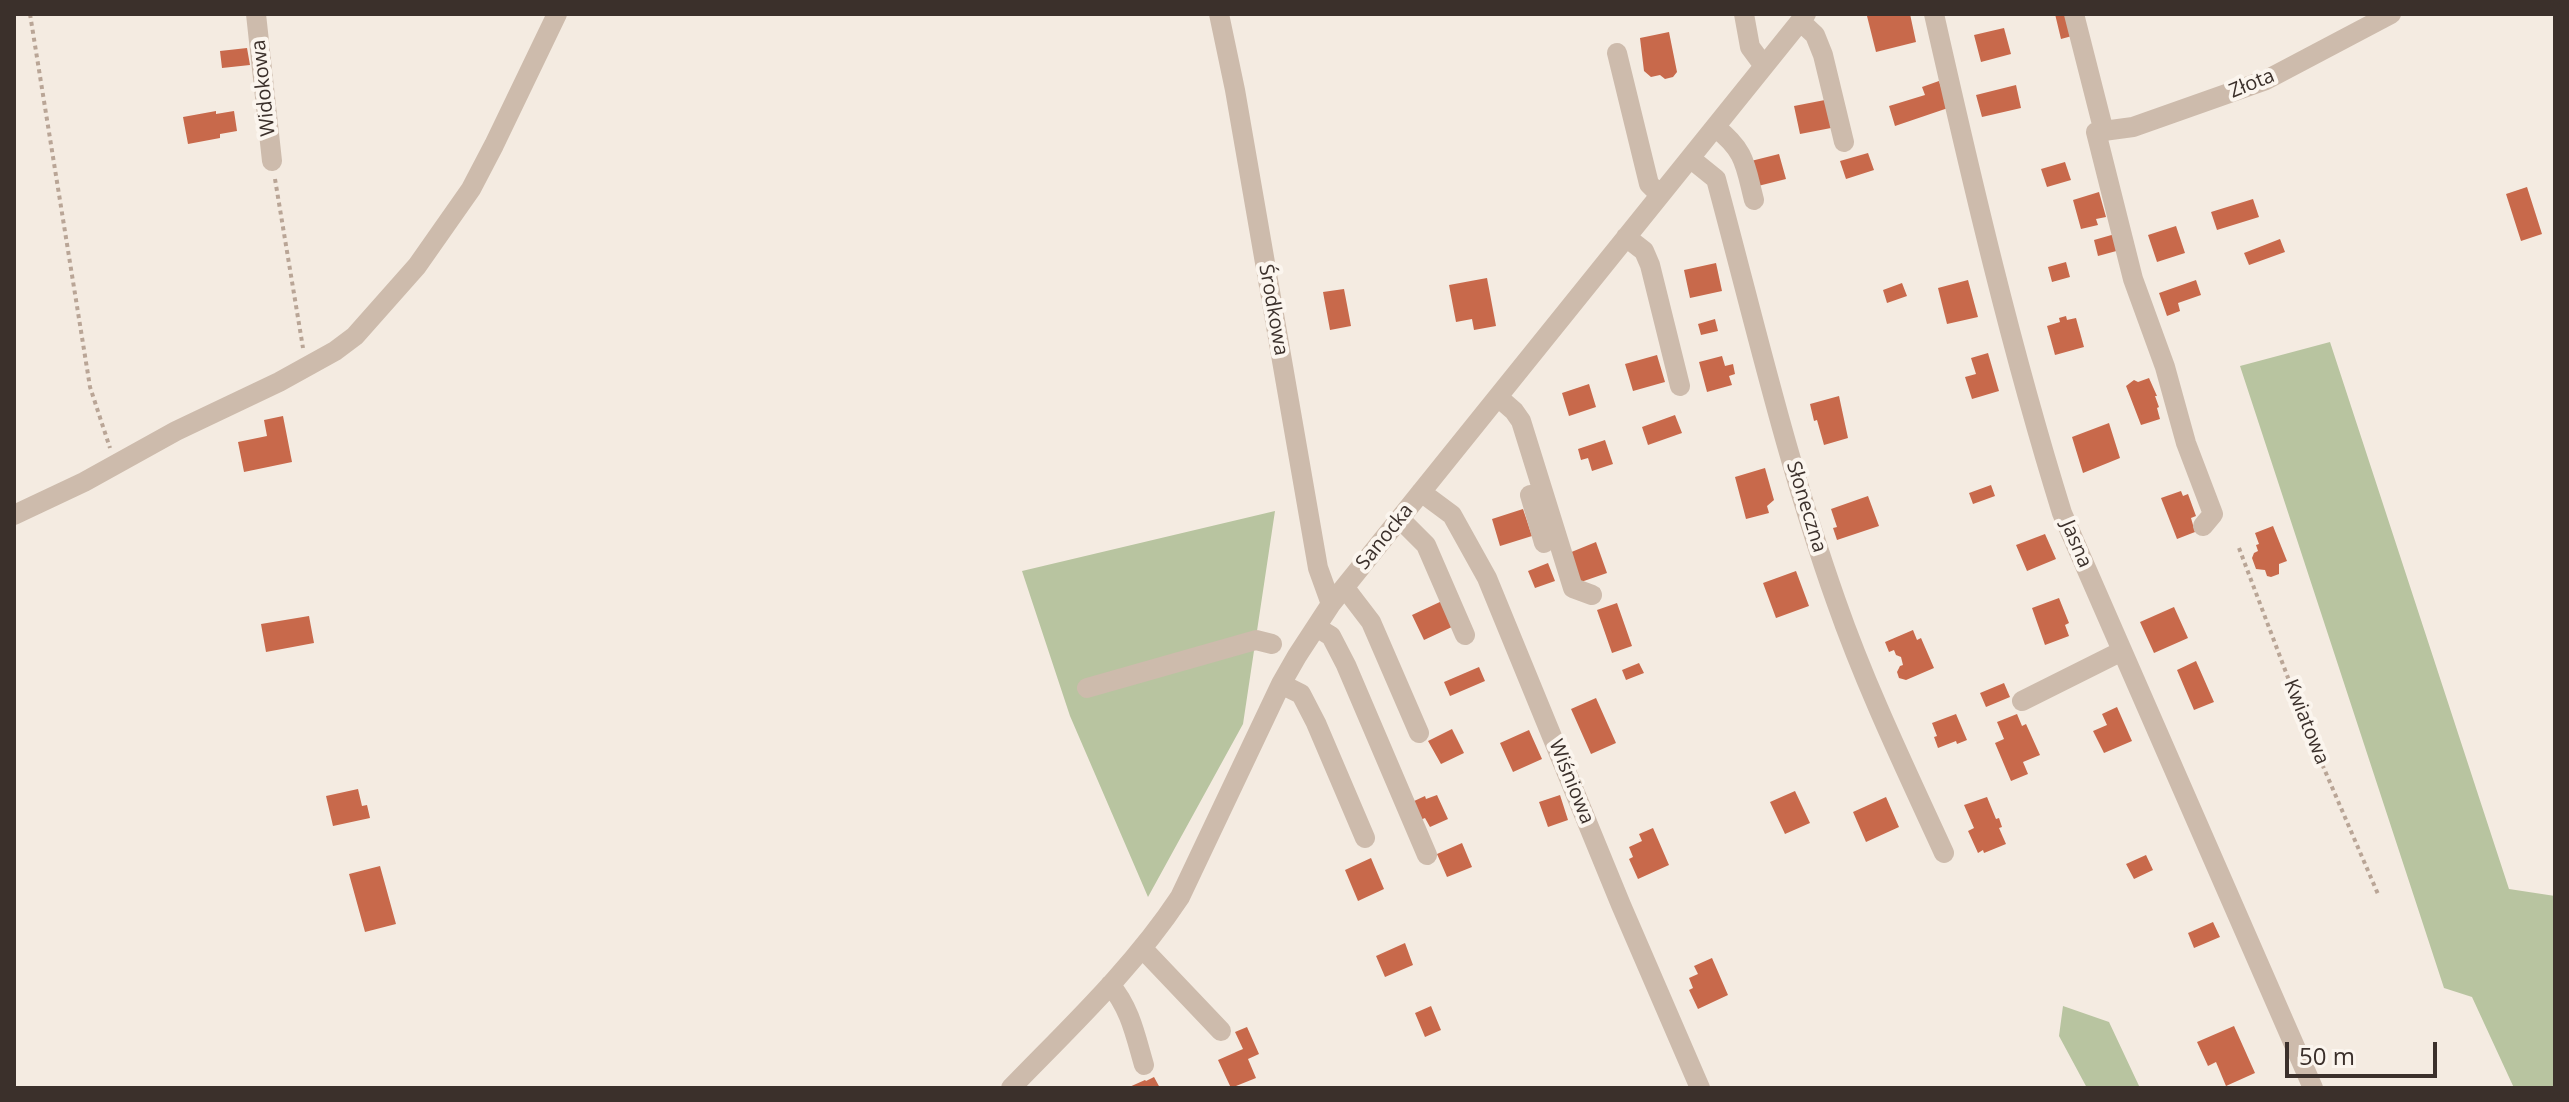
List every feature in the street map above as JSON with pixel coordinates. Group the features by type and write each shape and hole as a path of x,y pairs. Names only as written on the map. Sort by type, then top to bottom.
{"street":[{"name":"Widokowa","path":"256,14 272,161"},
{"path":"14,515 306,367 355,336 417,266 448,225 494,145 557,14"},
{"name":"Środkowa","path":"1219,14 1318,568 1331,604"},
{"path":"1744,14 1750,47 1764,66"},
{"name":"Jasna","path":"1934,14 1968,164 2034,423 2062,513 2313,1088"},
{"path":"2074,14 2104,132 2096,132 2133,279 2165,367 2186,443 2213,514 2203,526"},
{"name":"Złota","path":"2104,132 2133,127 2266,80 2391,14"},
{"path":"1803,18 1815,35 1823,55 1844,142"},
{"name":"Sanocka","path":"1011,1088 1143,949 1180,897 1281,684 1331,604 1803,18"},
{"path":"1617,53 1649,184 1660,195"},
{"path":"1715,127 1732,140 1742,154 1754,200"},
{"name":"Słoneczna","path":"1690,158 1716,179 1773,398 1837,604 1888,730 1944,853"},
{"path":"1626,237 1644,251 1650,265 1680,386"},
{"path":"1493,403 1512,431 1544,543"},
{"path":"1493,403 1521,421 1573,588 1592,595"},
{"name":"Wiśniowa","path":"1421,492 1452,515 1487,578 1700,1088"},
{"path":"1400,519 1426,545 1465,635"},
{"path":"1345,588 1371,622 1419,733"},
{"path":"1316,627 1331,636 1346,665 1427,855"},
{"path":"1087,688 1256,640 1272,644"},
{"path":"2022,701 2122,651"},
{"path":"1281,684 1301,694 1365,838"},
{"path":"1143,949 1221,1031"},
{"path":"1110,985 1128,1013 1144,1065"}],"path":[{"path":"30,14 90,387 116,464"},
{"path":"272,161 306,367"},
{"name":"Kwiatowa","path":"2239,548 2310,736 2378,894"}],"green space":[{"path":"2330,342 2509,889 2555,896 2555,1088 2514,1088 2472,997 2444,988 2240,366"},
{"path":"1275,511 1243,724 1148,897 1070,716 1022,571"},
{"path":"2063,1006 2109,1022 2140,1088 2087,1088 2059,1036"}],"building":[{"path":"1910,14 1916,42 1876,52 1867,16"},
{"path":"2055,14 2067,14 2072,36 2061,39"},
{"path":"2004,28 2011,54 1981,62 1974,35"},
{"path":"1669,32 1677,72 1665,79 1660,75 1651,77 1644,71 1640,38"},
{"path":"247,48 250,65 222,68 220,51"},
{"path":"1939,81 1948,108 1895,126 1889,106 1925,95 1922,87"},
{"path":"2016,85 2021,108 1982,117 1976,95"},
{"path":"1825,100 1831,128 1800,134 1794,106"},
{"path":"216,111 216,114 234,111 237,131 220,134 220,138 188,144 183,117"},
{"path":"1868,153 1874,170 1846,179 1840,161"},
{"path":"1779,154 1786,179 1758,186 1751,161"},
{"path":"2065,162 2071,180 2047,187 2041,169"},
{"path":"2527,187 2542,234 2521,241 2506,194"},
{"path":"2099,192 2106,217 2096,219 2098,225 2081,229 2073,200"},
{"path":"2253,199 2259,217 2217,230 2211,212"},
{"path":"2176,226 2185,253 2157,262 2148,235"},
{"path":"2115,234 2120,250 2098,256 2094,240"},
{"path":"2280,239 2285,252 2249,265 2244,253"},
{"path":"2066,262 2070,277 2052,282 2048,267"},
{"path":"1716,263 1722,291 1690,298 1684,270"},
{"path":"1487,278 1496,326 1474,330 1472,319 1456,322 1449,285"},
{"path":"1968,280 1978,317 1947,324 1938,288"},
{"path":"2196,280 2201,295 2178,303 2180,311 2167,316 2159,293"},
{"path":"1902,283 1907,296 1887,303 1883,290"},
{"path":"1344,289 1351,326 1330,330 1323,292"},
{"path":"2066,316 2067,320 2076,318 2084,347 2055,355 2047,326 2060,322 2059,318"},
{"path":"1715,319 1718,331 1701,335 1698,324"},
{"path":"1988,353 1999,391 1972,399 1965,377 1976,374 1971,358"},
{"path":"1657,355 1665,382 1633,391 1625,364"},
{"path":"1722,356 1725,366 1733,364 1735,374 1729,376 1732,385 1707,392 1699,362"},
{"path":"2149,378 2157,396 2160,419 2141,425 2126,386 2134,380 2138,382"},
{"path":"1589,384 1596,407 1569,416 1562,393"},
{"path":"1839,396 1848,438 1824,445 1810,404"},
{"path":"1675,415 1682,433 1648,445 1642,427"},
{"path":"283,416 292,462 244,472 238,442 267,436 264,420"},
{"path":"2109,423 2120,458 2083,473 2072,437"},
{"path":"1605,440 1613,464 1592,471 1588,458 1581,460 1578,449"},
{"path":"1765,468 1774,500 1767,506 1769,513 1746,519 1735,477"},
{"path":"1991,485 1995,496 1973,504 1969,493"},
{"path":"2181,491 2183,496 2188,494 2196,516 2191,518 2195,532 2177,539 2161,498"},
{"path":"1868,496 1879,526 1837,540 1833,528 1837,527 1831,509"},
{"path":"1523,509 1532,536 1500,546 1492,519"},
{"path":"2273,526 2287,561 2279,564 2279,574 2271,577 2265,570 2256,569 2252,558 2259,544 2255,533"},
{"path":"2045,534 2056,559 2027,571 2016,545"},
{"path":"1596,542 1607,573 1581,582 1569,553"},
{"path":"1548,563 1555,581 1535,588 1528,571"},
{"path":"1796,571 1809,606 1776,618 1763,583"},
{"path":"2059,598 2069,623 2065,625 2069,636 2045,645 2032,608"},
{"path":"1442,601 1454,626 1424,640 1412,615"},
{"path":"1617,603 1632,646 1612,653 1597,610"},
{"path":"2174,607 2188,638 2154,653 2140,622"},
{"path":"309,616 314,643 266,652 261,624"},
{"path":"1913,630 1917,640 1921,638 1934,668 1906,680 1899,678 1897,672 1903,665 1901,657 1894,650 1889,652 1885,642"},
{"path":"2196,661 2214,702 2194,710 2177,670"},
{"path":"1639,663 1644,673 1626,680 1622,670"},
{"path":"1479,667 1485,681 1450,696 1444,682"},
{"path":"2004,683 2010,697 1986,707 1980,693"},
{"path":"1596,698 1616,743 1591,754 1571,709"},
{"path":"2117,707 2132,741 2104,753 2093,731 2107,725 2102,714"},
{"path":"1956,714 1967,740 1938,748 1932,723"},
{"path":"2017,714 2022,726 2026,724 2040,755 2023,762 2028,774 2011,781 1995,743 2004,739 1997,722"},
{"path":"1452,729 1464,753 1441,764 1428,741"},
{"path":"1529,730 1542,759 1513,772 1500,743"},
{"path":"358,789 362,806 367,805 370,818 333,826 326,796"},
{"path":"1795,791 1810,823 1785,834 1770,802"},
{"path":"1437,795 1448,819 1430,827 1425,818 1420,820 1412,802"},
{"path":"1560,795 1568,820 1548,827 1539,802"},
{"path":"1886,797 1899,827 1866,842 1853,812"},
{"path":"1987,797 1996,819 1999,818 2002,827 1999,828 2006,844 1978,853 1968,831 1974,828 1964,805"},
{"path":"1653,828 1669,865 1638,879 1629,859 1633,857 1629,847 1642,841 1639,834"},
{"path":"1462,843 1472,867 1447,877 1437,854"},
{"path":"2146,855 2153,870 2134,879 2126,864"},
{"path":"1371,858 1384,889 1358,901 1345,870"},
{"path":"380,866 396,924 365,932 349,874"},
{"path":"2213,922 2220,937 2194,948 2188,933"},
{"path":"1405,943 1413,965 1385,977 1376,956"},
{"path":"1712,958 1728,995 1698,1009 1689,990 1693,988 1689,978 1698,974 1694,966"},
{"path":"1431,1006 1441,1030 1425,1037 1415,1013"},
{"path":"2234,1026 2255,1073 2226,1086 2216,1062 2208,1066 2197,1042"},
{"path":"1247,1027 1259,1054 1248,1059 1256,1078 1231,1088 1218,1060 1243,1049 1235,1032"},
{"path":"1154,1077 1160,1088 1127,1088 1146,1081"}]}
